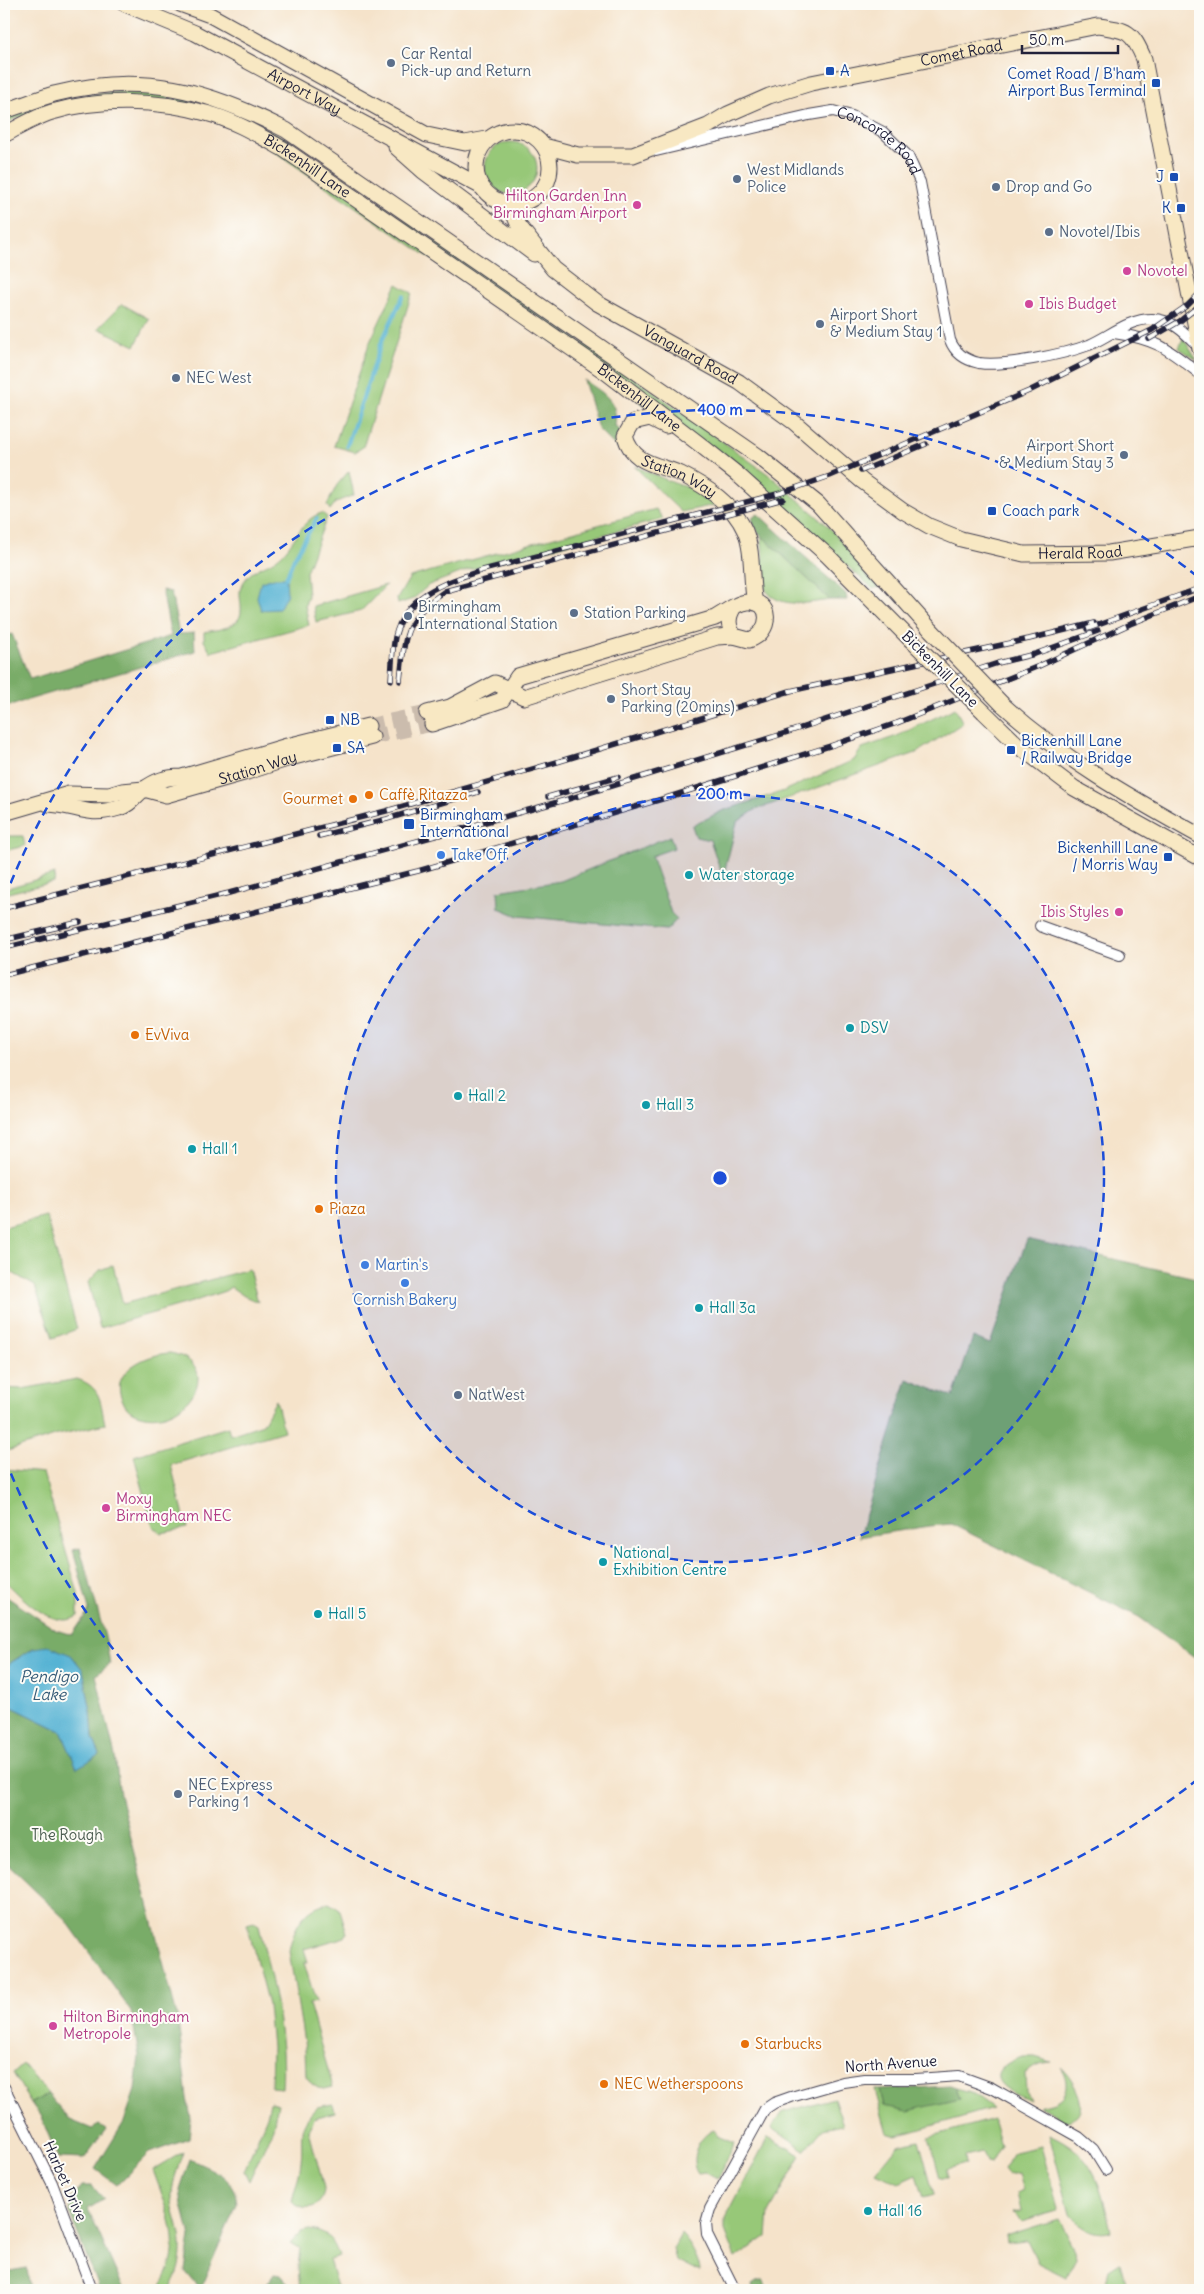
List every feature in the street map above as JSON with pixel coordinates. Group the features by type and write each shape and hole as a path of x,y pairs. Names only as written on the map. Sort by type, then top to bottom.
{"street":[{"name":"Airport Way","path":"125,4 195,33 480,186"},
{"name":"Airport Way","path":"180,4 210,15 427,136 465,143 487,139"},
{"name":"Comet Road","path":"633,155 708,126 728,114 770,96 811,83 1098,26 1122,29 1136,39 1144,59 1200,348"},
{"name":"Bickenhill Lane","path":"4,111 55,94 91,87 134,84 179,88 214,97 252,112 286,130 758,456 818,504 931,630 1002,704 1035,733 1093,775 1200,836"},
{"name":"Bickenhill Lane","path":"4,135 50,113 114,103 173,106 207,113 247,129 285,150 607,373 698,443 784,516 867,595 1020,747 1074,788 1200,858"},
{"name":"Concorde Road","path":"544,146 578,155 633,155 679,148 809,115 833,111 852,116 884,132 908,156 920,182 953,349 962,356 978,362 1004,363 1087,346 1114,334"},
{"path":"514,129 528,133 544,146 550,160 550,174 543,190 530,201 510,205 497,201 486,194 480,186 475,171 477,155 487,139 497,133 514,129"},
{"path":"377,130 423,171 553,269"},
{"name":"Vanguard Road","path":"510,205 519,226 553,269 597,303 739,382 795,424 862,482 903,511 929,526 961,539"},
{"path":"1114,334 1130,322 1153,318 1176,325 1200,348"},
{"path":"1114,334 1138,337 1166,347 1200,374"},
{"name":"Station Way","path":"698,443 650,418 633,422 625,436 628,447 638,458 708,488 730,507 745,532 755,603"},
{"name":"Herald Road","path":"961,539 1024,554 1109,553 1200,538"},
{"path":"429,719 502,700 508,688 518,676 715,618 744,602 755,603 766,612 767,620 762,633 749,640 734,636 717,637 524,697 508,688"},
{"path":"734,608 729,619 730,628 734,636"},
{"name":"Station Way","path":"4,813 69,794 109,795 122,791 144,789 165,777 182,777 286,746 370,731"},
{"path":"1040,926 1120,955"},
{"name":"North Avenue","path":"735,2290 707,2234 706,2223 710,2210 765,2110 774,2103 791,2097 864,2078 898,2080 958,2076 992,2088 1079,2137 1093,2150 1106,2170"},
{"name":"Harbet Drive","path":"4,2086 52,2184 92,2290"}],"green space":[{"path":"118,92 165,96 207,105 248,120 290,141 651,390 772,477 827,525 882,586 873,589 741,471 214,110 53,106 14,119 4,125 4,120 10,116 74,97"},
{"path":"511,142 521,144 529,150 535,158 537,168 535,178 529,186 521,192 511,194 501,192 493,186 487,178 485,168 487,158 493,150 501,144"},
{"path":"397,284 412,293 363,447 355,452 334,446 370,342"},
{"path":"122,304 149,319 135,346 98,328"},
{"path":"1183,338 1197,360 1179,348"},
{"path":"584,380 603,393 612,403 616,417 615,426 621,431 619,439 621,452 598,429"},
{"path":"634,466 674,483 700,491 715,505 681,512"},
{"path":"349,471 354,495 336,502 330,510 327,505 337,485"},
{"path":"656,509 663,519 468,570 429,585 413,599 398,604 397,599 410,577"},
{"path":"322,513 327,517 306,572 308,596 305,605 309,625 211,652 204,641 204,632 226,627 237,621 241,613 240,591 245,580 254,571 280,556 304,525"},
{"path":"758,514 846,594 847,600 830,600 761,535 755,528 752,518"},
{"path":"761,535 830,600 811,603 791,603 781,601 766,591 761,578 763,558"},
{"path":"386,585 361,611 316,622 313,606"},
{"path":"162,590 171,592 179,634 194,633 195,651 4,707 5,636 12,634 30,679 171,636"},
{"path":"955,708 963,723 916,753 755,810 737,822 723,877 710,840 696,837 692,826 722,811 784,791 854,760 862,748 897,736"},
{"path":"4,836 23,836 25,846 4,851"},
{"path":"670,836 674,848 651,856 671,913 677,919 667,930 518,916 499,908 498,891 561,881"},
{"path":"55,874 54,882 4,894 4,889"},
{"path":"46,1216 77,1329 53,1338 35,1286 4,1268 4,1227"},
{"path":"1027,1239 1200,1279 1200,1661 1139,1617 951,1524 859,1537 907,1379 953,1397 973,1337 990,1344"},
{"path":"113,1265 123,1304 249,1269 258,1302 244,1296 231,1287 225,1291 192,1302 100,1328 88,1282 100,1270"},
{"path":"170,1353 187,1359 196,1369 198,1381 194,1393 185,1404 172,1412 157,1417 132,1412 124,1404 119,1391 120,1381 125,1373 141,1361"},
{"path":"77,1379 85,1382 96,1391 101,1402 105,1424 58,1435 4,1452 4,1388 22,1389"},
{"path":"276,1400 284,1431 171,1465 187,1528 161,1533 153,1526 134,1456 228,1427 230,1435 263,1424"},
{"path":"4,1469 43,1473 78,1593 78,1616 69,1620 48,1616 28,1603 4,1580"},
{"name":"The Rough","path":"80,1548 106,1640 110,1664 96,1675 115,1756 120,1795 178,2020 191,2118 189,2139 149,2153 117,2185 95,2169 124,2122 135,2090 139,2056 131,2011 66,1920 4,1861 4,1703 61,1731 77,1767 100,1755 93,1738 91,1712 83,1670 71,1655 33,1648 4,1667 4,1595 56,1630 72,1635 89,1610 73,1550"},
{"path":"329,1903 340,1910 347,1933 345,1937 304,1949 308,1962 304,1963 316,2002 309,2004 333,2087 324,2089 312,2084 306,2076 305,2048 289,1951 293,1935 306,1914 320,1905"},
{"path":"254,1922 259,1925 280,2026 283,2067 282,2088 271,2087 272,2047 268,2005 247,1924"},
{"path":"1023,2057 1035,2057 1051,2062 1037,2065 1025,2074 1026,2092 1030,2100 1008,2090 998,2080 998,2075 1003,2066"},
{"path":"23,2064 48,2094 31,2103 13,2073"},
{"path":"1060,2067 1071,2079 1081,2104 1080,2112 1067,2121 1039,2106 1054,2102 1063,2095 1066,2081"},
{"path":"950,2086 956,2088 960,2099 907,2111 884,2106 880,2090"},
{"path":"956,2088 971,2092 993,2108 897,2136 887,2133 875,2090 880,2090 884,2106 959,2098"},
{"path":"48,2094 70,2120 92,2129 99,2125 106,2129 84,2159 58,2158 41,2117 31,2103"},
{"path":"834,2098 843,2125 823,2129 805,2150 772,2128 783,2112"},
{"path":"270,2102 278,2104 273,2128 249,2181 244,2171 267,2116"},
{"path":"333,2104 335,2112 314,2118 309,2131 324,2188 323,2195 318,2204 303,2207 292,2201 299,2177 303,2127 317,2107"},
{"path":"993,2119 1001,2146 991,2163 986,2162 982,2152 965,2156 966,2164 947,2169 947,2178 940,2178 929,2137"},
{"path":"714,2130 719,2137 735,2143 717,2179 706,2173 698,2174 694,2162 694,2156 699,2143 703,2137"},
{"path":"1049,2134 1077,2151 1094,2173 1104,2200 1111,2231 1099,2233 1088,2230 1070,2214"},
{"path":"768,2137 801,2155 769,2213 767,2236 736,2258 725,2230 725,2219"},
{"path":"919,2140 934,2194 924,2197 917,2175 899,2183 876,2172 898,2145"},
{"path":"1041,2146 1058,2208 1057,2211 1021,2221 1013,2213 1021,2211 1017,2193 1024,2190 1019,2173 1007,2175 1003,2170 1014,2152"},
{"path":"183,2152 175,2176 172,2195 181,2254 178,2269 168,2290 160,2287 168,2272 172,2258 172,2229 153,2170"},
{"path":"190,2159 227,2180 232,2186 237,2204 200,2289 185,2271 190,2236 180,2189"},
{"path":"81,2186 92,2186 104,2199 88,2209 124,2290 100,2290 70,2214 71,2200"},
{"path":"1059,2219 1075,2250 1076,2258 1066,2277 1038,2263 1027,2240 1006,2242 1005,2236"},
{"path":"309,2230 325,2235 335,2246 339,2257 329,2260 338,2290 300,2290 298,2267 300,2247 291,2243 301,2232"},
{"path":"681,2234 694,2252 700,2272 676,2260 673,2249"},
{"path":"1120,2263 1128,2290 1109,2290 1107,2278 1109,2270"},
{"path":"27,2268 30,2290 4,2290 4,2272"},
{"path":"274,2274 281,2275 287,2282 286,2290 257,2290 268,2283"},
{"path":"758,2281 764,2281 767,2290 753,2290 752,2285"}],"water":[{"path":"274,578 286,578 287,594 279,609 261,610 257,597 261,582"},
{"name":"Pendigo Lake","path":"48,1646 71,1655 83,1670 91,1712 93,1738 100,1755 77,1768 61,1731 4,1703 4,1667 34,1648"}],"waterway":[{"path":"347,446 382,341 403,296"},
{"path":"286,578 294,558 317,518"}],"tunnel":[{"path":"368,726 427,713"},
{"path":"372,737 432,724"}],"railway":[{"path":"391,680 394,642 400,622 418,600 442,585 483,570 781,493 830,476 1029,391 1152,330 1188,305 1200,293"},
{"path":"1149,339 1180,321 1200,305"},
{"path":"861,471 926,444"},
{"path":"400,681 403,651 409,629 421,610 445,591 783,499"},
{"path":"1087,629 1200,588"},
{"path":"4,975 418,871 669,797 830,746 897,723 1039,666 1130,624 1200,596"},
{"path":"4,908 386,811 557,762 790,691 1094,623"},
{"path":"4,948 229,893 565,800 773,737 998,663 1035,654 1098,631"},
{"path":"548,797 618,777"},
{"path":"319,836 387,819 478,792"},
{"path":"4,940 80,922"}],"place":[{"name":"Car Rental Pick-up and Return","path":"391,63"},
{"name":"A","path":"830,71"},
{"name":"Comet Road / B'ham Airport Bus Terminal","path":"1156,83"},
{"name":"J","path":"1174,177"},
{"name":"West Midlands Police","path":"737,179"},
{"name":"Drop and Go","path":"996,187"},
{"name":"Hilton Garden Inn Birmingham Airport","path":"637,205"},
{"name":"K","path":"1181,208"},
{"name":"Novotel/Ibis","path":"1049,232"},
{"name":"Novotel","path":"1127,271"},
{"name":"Ibis Budget","path":"1029,304"},
{"name":"Airport Short & Medium Stay 1","path":"820,324"},
{"name":"NEC West","path":"176,378"},
{"name":"Airport Short & Medium Stay 3","path":"1124,455"},
{"name":"Coach park","path":"992,511"},
{"name":"Station Parking","path":"574,613"},
{"name":"Birmingham International Station","path":"408,616"},
{"name":"Short Stay Parking (20mins)","path":"611,699"},
{"name":"NB","path":"330,720"},
{"name":"SA","path":"337,748"},
{"name":"Bickenhill Lane / Railway Bridge","path":"1011,750"},
{"name":"Caffè Ritazza","path":"369,795"},
{"name":"Gourmet","path":"353,799"},
{"name":"Birmingham International","path":"409,824"},
{"name":"Take Off","path":"441,855"},
{"name":"Bickenhill Lane / Morris Way","path":"1168,857"},
{"name":"Water storage","path":"689,875"},
{"name":"Ibis Styles","path":"1119,912"},
{"name":"DSV","path":"850,1028"},
{"name":"EvViva","path":"135,1035"},
{"name":"Hall 2","path":"458,1096"},
{"name":"Hall 3","path":"646,1105"},
{"name":"Hall 1","path":"192,1149"},
{"name":"Piaza","path":"319,1209"},
{"name":"Martin's","path":"365,1265"},
{"name":"Cornish Bakery","path":"405,1283"},
{"name":"Hall 3a","path":"699,1308"},
{"name":"NatWest","path":"458,1395"},
{"name":"Moxy Birmingham NEC","path":"106,1508"},
{"name":"National Exhibition Centre","path":"603,1562"},
{"name":"Hall 5","path":"318,1614"},
{"name":"NEC Express Parking 1","path":"178,1794"},
{"name":"Hilton Birmingham Metropole","path":"53,2026"},
{"name":"Starbucks","path":"745,2044"},
{"name":"NEC Wetherspoons","path":"604,2084"},
{"name":"Hall 16","path":"868,2211"}]}
